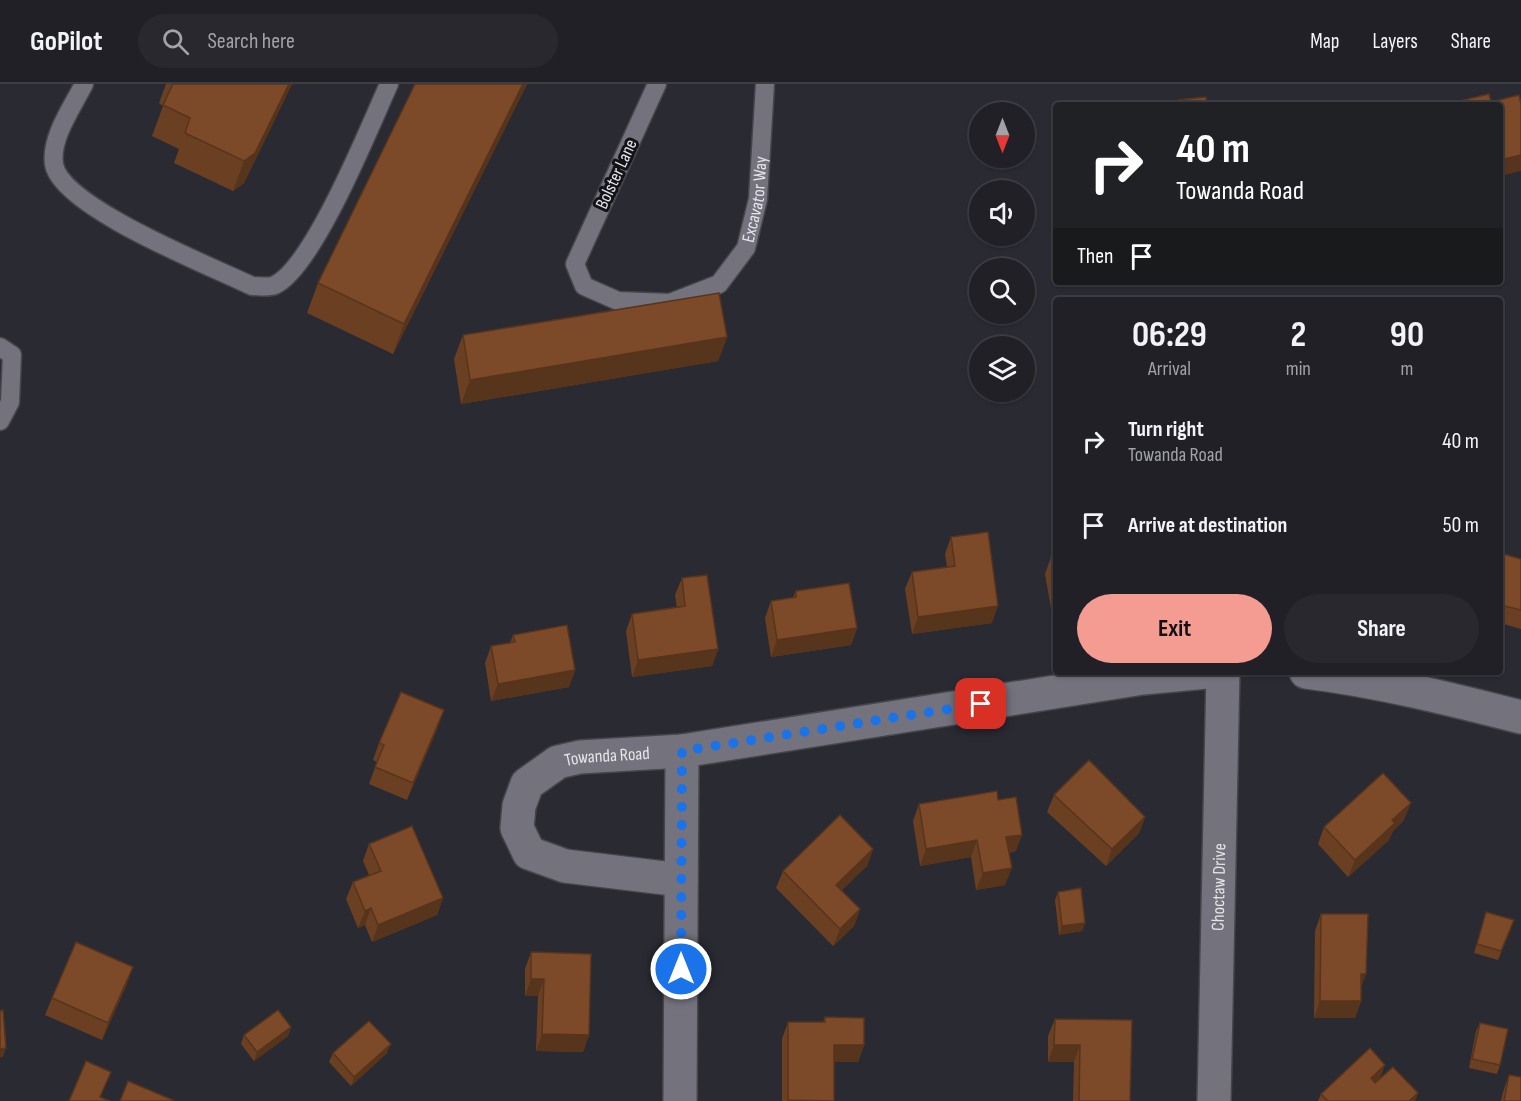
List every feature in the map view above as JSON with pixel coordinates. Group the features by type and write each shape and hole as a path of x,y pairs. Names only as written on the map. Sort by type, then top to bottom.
{"street":[{"name":"Towanda Road","path":"681,880 565,866 543,860 529,853 517,828 519,806 527,784 558,762 580,757 682,751 1143,678 1175,675"},
{"name":"Choctaw Drive","path":"1214,1101 1223,675"},
{"path":"1324,675 1416,690 1521,717"},
{"path":"680,1101 682,751"}],"lane":[{"path":"84,84 57,140 54,165 69,191 97,212 252,286 273,286 295,270 320,231 389,84"},
{"name":"Bolster Lane","path":"575,264 657,84"},
{"name":"Excavator Way","path":"575,264 584,286 618,301 670,303 719,284 746,248 758,199 765,84"},
{"path":"0,347 12,355 10,402 0,421"}],"building":[{"path":"173,84 289,84 255,153 244,161 185,133 190,118 163,105"},
{"path":"415,84 523,84 404,324 318,283"},
{"path":"1489,94 1491,102 1455,102"},
{"path":"1519,95 1521,155 1503,159 1503,102 1491,102"},
{"path":"1206,97 1207,102 1178,102 1178,100"},
{"path":"719,293 727,337 470,380 463,335"},
{"path":"988,532 998,606 918,617 912,572 955,566 951,537"},
{"path":"1503,554 1521,559 1521,610 1503,606"},
{"path":"707,575 718,649 638,660 632,614 685,606 682,578"},
{"path":"849,583 857,628 777,640 771,601 796,597 796,591"},
{"path":"567,625 575,670 498,684 491,646 515,642 513,635"},
{"path":"401,692 444,710 413,783 375,767 384,745 379,743"},
{"path":"1089,760 1145,817 1112,849 1054,795"},
{"path":"1383,773 1411,803 1392,820 1395,823 1355,860 1324,827"},
{"path":"997,791 998,800 1016,797 1022,835 1006,837 1012,868 983,873 977,840 926,849 919,804"},
{"path":"840,815 873,849 836,885 860,909 840,929 783,871"},
{"path":"412,826 443,898 378,925 371,908 365,911 353,882 381,871 369,844"},
{"path":"1081,888 1085,923 1062,926 1058,892"},
{"path":"1486,912 1514,920 1501,951 1477,944"},
{"path":"1321,914 1368,914 1366,974 1361,974 1361,1001 1320,1001"},
{"path":"76,942 133,967 108,1023 52,998"},
{"path":"531,952 591,954 589,1035 542,1034 544,979 531,979"},
{"path":"3,1010 6,1048 0,1049 0,1011"},
{"path":"278,1010 291,1027 257,1052 244,1035"},
{"path":"825,1017 864,1018 864,1045 834,1045 834,1101 788,1100 788,1022 825,1022"},
{"path":"1055,1019 1132,1020 1130,1101 1079,1101 1080,1045 1054,1045"},
{"path":"369,1021 391,1044 354,1077 333,1053"},
{"path":"1480,1023 1508,1029 1500,1065 1472,1059"},
{"path":"1370,1048 1385,1065 1371,1078 1375,1083 1393,1067 1418,1093 1409,1101 1328,1101 1321,1094"},
{"path":"86,1061 111,1072 100,1097 110,1101 69,1101"},
{"path":"1509,1075 1521,1077 1521,1101 1504,1101"},
{"path":"128,1081 173,1100 173,1101 120,1101"}],"route":[{"path":"681,969 682,751 981,704"}]}
